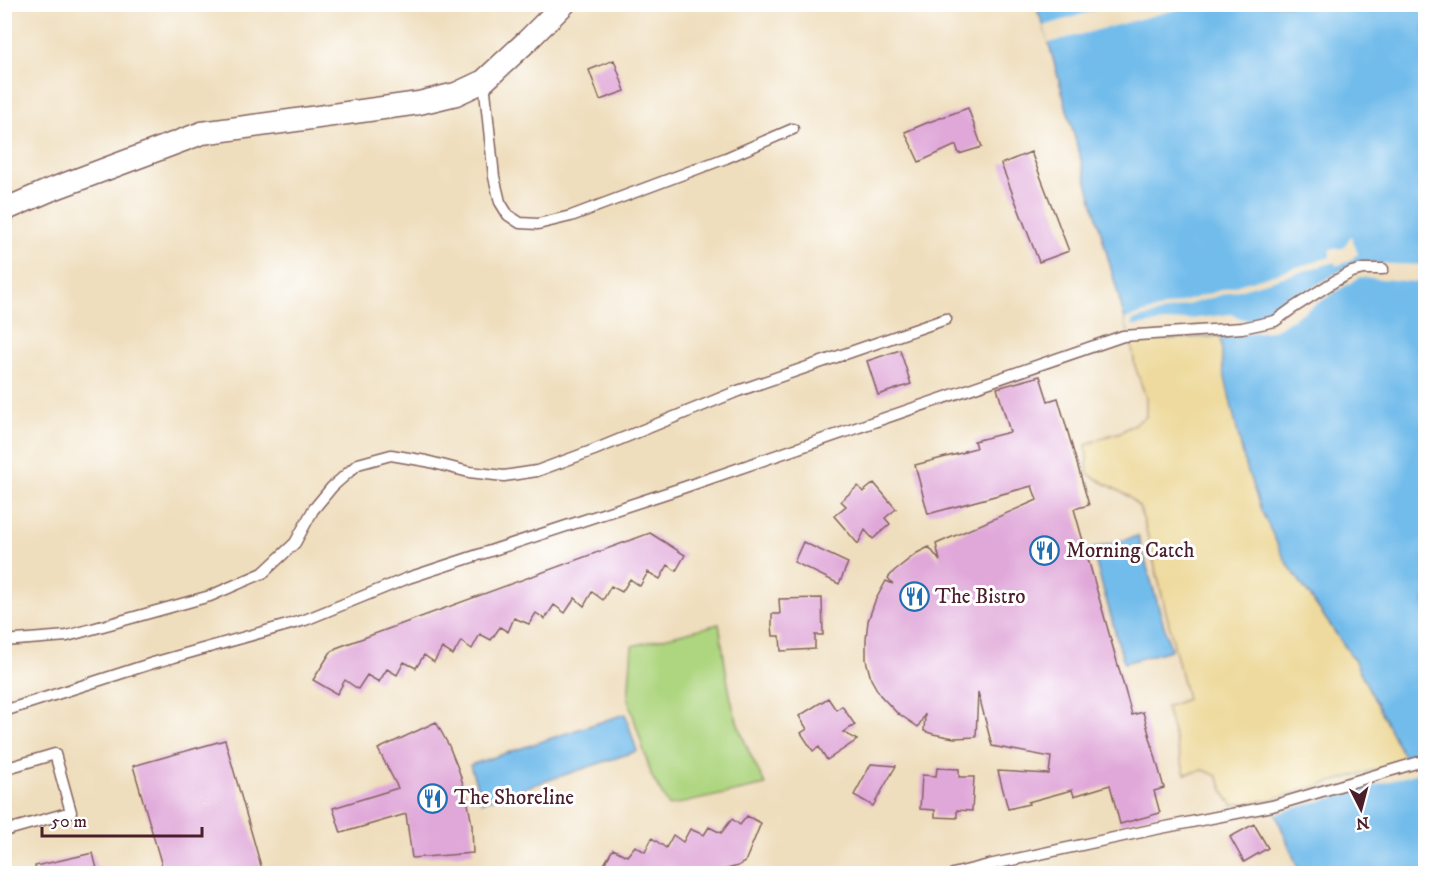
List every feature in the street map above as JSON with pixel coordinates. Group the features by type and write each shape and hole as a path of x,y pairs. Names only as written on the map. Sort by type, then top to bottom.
{"street":[{"path":"4,210 50,190 202,133 419,103 456,94 484,81 564,4"}],"lane":[{"path":"484,81 494,177 500,202 508,215 520,223 538,224 571,216 726,158 793,129"},
{"path":"4,711 153,663 305,620 408,578 685,487 1124,336 1242,328 1275,321 1352,272 1364,269 1383,269"},
{"path":"4,640 67,636 210,596 263,573 295,543 313,510 332,487 358,464 390,455 469,472 504,476 537,471 738,391 945,319"},
{"path":"4,769 55,754 71,812 4,831"},
{"path":"953,873 1272,806 1425,760"}],"green space":[{"path":"719,624 735,714 748,750 766,785 669,806 652,777 628,699 632,646"}],"sand":[{"path":"1222,335 1223,369 1285,560 1353,658 1407,762 1270,800 1233,805 1227,798 1217,776 1204,770 1185,774 1166,707 1187,699 1145,525 1139,507 1128,496 1088,474 1086,445 1121,432 1146,417 1146,398 1135,366 1131,341"}],"water":[{"path":"1035,5 1425,5 1425,873 1300,873 1270,800 1406,761 1353,658 1285,560 1261,510 1244,460 1223,369 1221,336 1131,341 1044,26"},
{"path":"1138,536 1171,650 1124,663 1092,549"},
{"path":"625,714 637,751 482,802 470,765"}],"pier":[{"path":"1115,4 1194,5 1048,43 1044,26"},
{"path":"1351,236 1358,254 1348,262 1336,266 1335,262 1132,321 1133,326 1231,314 1248,321 1267,320 1290,294 1303,293 1354,263 1425,265 1425,283 1360,277 1273,331 1131,341 1125,319 1330,257 1330,249 1343,248"},
{"path":"1425,756 1425,771 1275,814 1270,800"}],"building":[{"path":"614,60 625,91 600,100 589,70"},
{"path":"968,108 982,147 959,154 956,145 919,162 905,132"},
{"path":"1031,152 1069,251 1039,262 1001,164"},
{"path":"900,350 911,384 878,395 867,361"},
{"path":"1040,376 1048,401 1058,398 1089,505 1074,509 1132,715 1143,712 1164,788 1154,791 1160,813 1120,824 1110,785 1074,796 1072,790 1008,809 998,771 1049,774 1051,757 992,746 978,692 976,737 954,738 924,731 925,714 918,727 900,713 898,714 880,695 871,679 866,660 868,621 875,601 886,581 893,584 888,578 894,571 917,553 929,547 940,561 936,544 1037,500 1032,486 928,514 915,465 965,452 976,448 974,441 1010,432 997,388"},
{"path":"874,483 896,509 885,518 890,524 873,539 865,530 858,544 834,516 846,506 841,501 858,486 863,492"},
{"path":"650,533 685,555 676,571 668,565 660,579 648,572 640,586 630,579 622,592 611,586 603,600 592,592 584,606 575,598 565,613 554,605 545,619 536,613 529,624 514,618 508,632 500,627 491,640 480,634 472,649 461,641 453,655 442,648 434,662 424,655 416,668 404,662 397,675 387,669 379,682 367,675 358,689 345,680 337,694 313,680 330,653 336,648"},
{"path":"803,542 848,563 839,584 794,562"},
{"path":"822,598 823,635 815,635 815,649 781,651 780,636 773,636 772,626 772,614 780,614 779,599"},
{"path":"828,698 836,710 842,706 855,725 843,732 857,740 827,760 819,747 813,751 801,733 807,729 799,716"},
{"path":"436,722 449,746 467,798 472,825 473,853 412,858 406,814 341,833 333,808 398,788 378,749"},
{"path":"225,740 263,873 164,873 133,766"},
{"path":"871,764 896,766 873,806 854,795"},
{"path":"937,768 959,769 959,777 974,777 972,811 957,810 957,818 935,817 935,810 920,809 922,775 936,776"},
{"path":"747,816 761,823 745,862 738,866 713,873 599,873 613,849 627,856 635,846 645,852 652,838 666,848 673,835 683,842 690,829 704,835 709,827 721,833 732,819 740,825"},
{"path":"1254,824 1268,848 1244,862 1230,837"},
{"path":"93,853 98,873 36,873 35,866"}],"place":[{"name":"Morning Catch","path":"1045,551"},
{"name":"The Bistro","path":"914,597"},
{"name":"The Shoreline","path":"433,798"}]}
